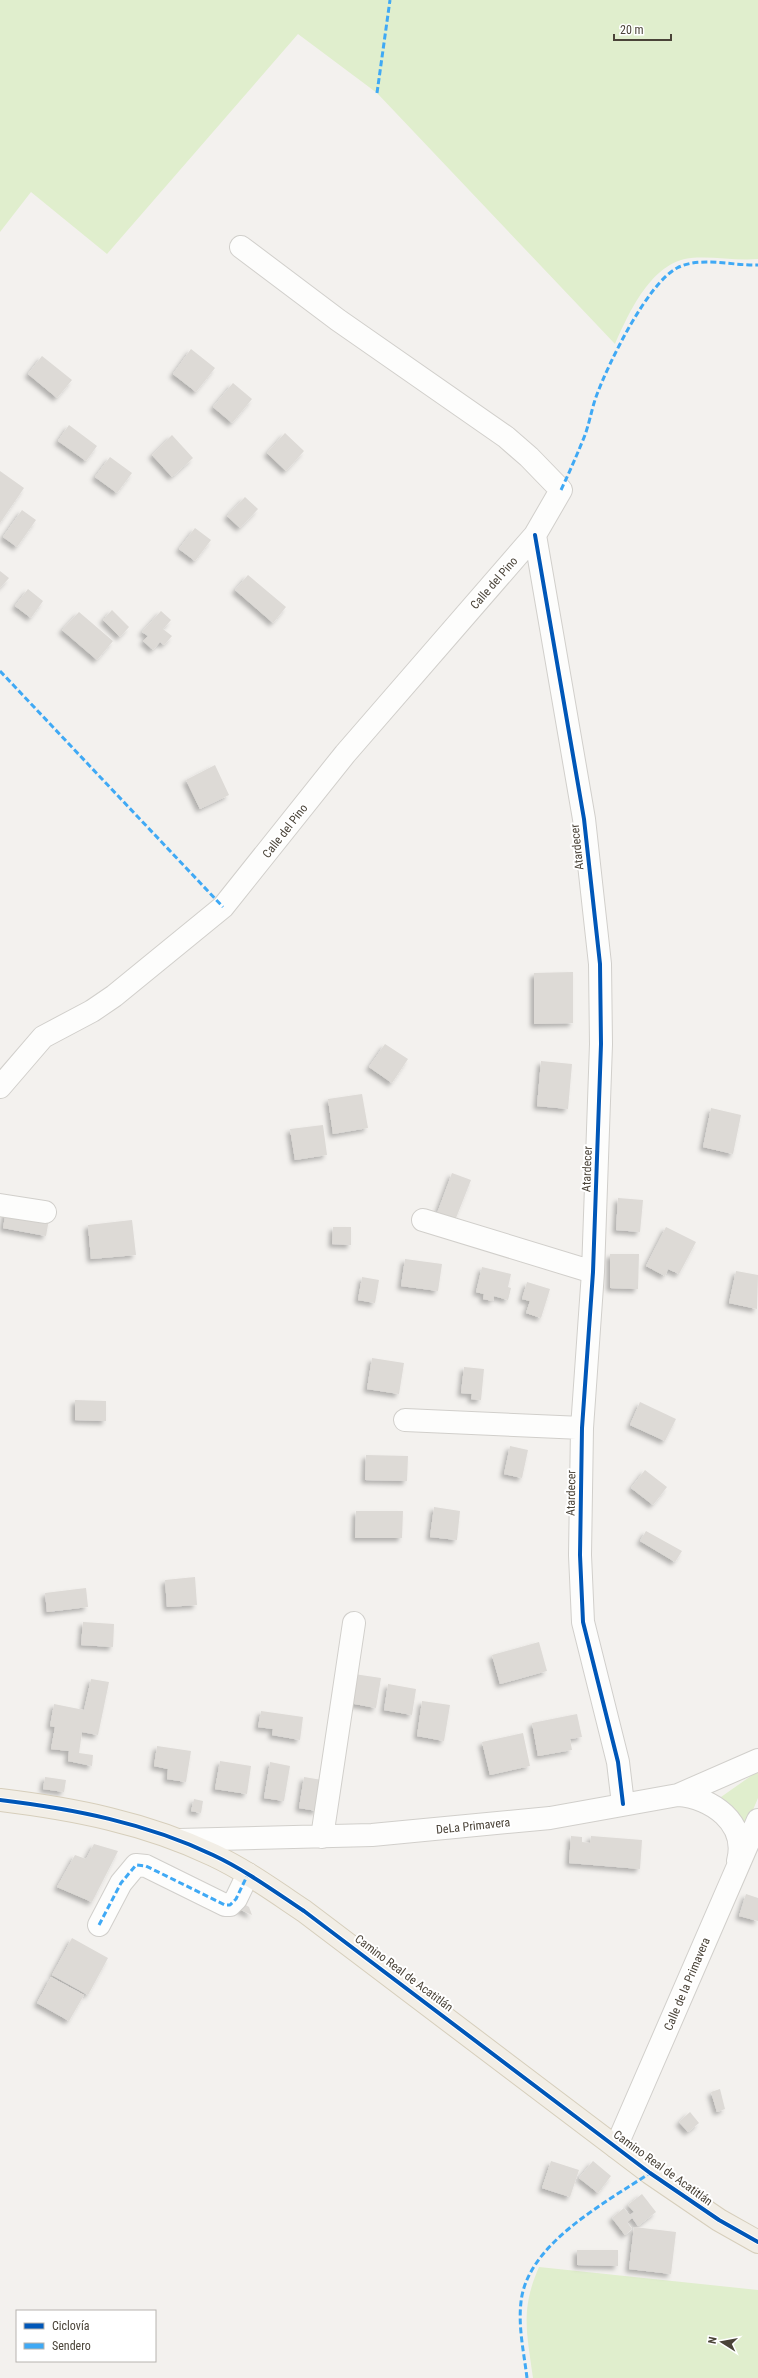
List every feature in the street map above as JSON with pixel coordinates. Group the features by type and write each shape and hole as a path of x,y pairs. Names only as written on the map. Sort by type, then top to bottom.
{"main road":[{"name":"Camino Real de Acatitlán","path":"0,1800 64,1808 139,1826 179,1840 214,1855 248,1874 310,1915 650,2173 719,2220 758,2242"}],"street":[{"path":"241,247 338,320 506,437 561,490 535,535"},
{"name":"Calle del Pino","path":"0,1087 43,1037 92,1011 114,996 223,907 345,754 535,535"},
{"name":"Atardecer","path":"535,535 584,819 600,964 601,1044 593,1272 582,1428 580,1555 583,1622 618,1762 623,1804"},
{"path":"0,1205 45,1212"},
{"path":"423,1220 593,1272"},
{"path":"405,1420 582,1428"},
{"path":"322,1837 354,1623"},
{"name":"DeLa Primavera","path":"179,1840 322,1837 446,1829 550,1818 678,1795 758,1760"},
{"path":"678,1795 690,1796 713,1805 730,1822 740,1843 735,1874"},
{"name":"Calle de la Primavera","path":"616,2148 758,1820"},
{"path":"99,1924 121,1883 136,1865 146,1866 226,1905 230,1905 236,1899 248,1874"}],"green space":[{"path":"0,0 758,0 758,259 691,258 677,262 664,269 643,291 627,318 615,344 377,93 298,34 107,254 31,192 0,232"},
{"path":"758,1771 758,1798 744,1831 735,1809 721,1797"},
{"path":"539,2267 758,2290 758,2378 533,2378 527,2334 527,2309 533,2282"}],"building":[{"path":"191,349 215,368 196,392 173,374"},
{"path":"42,356 72,380 57,398 28,374"},
{"path":"233,383 252,399 232,423 213,407"},
{"path":"69,425 97,446 86,461 58,441"},
{"path":"285,433 304,451 286,471 267,453"},
{"path":"172,435 193,458 172,477 152,455"},
{"path":"110,457 132,473 117,493 95,477"},
{"path":"0,471 24,488 0,523"},
{"path":"245,497 258,509 240,528 227,516"},
{"path":"22,510 36,520 17,547 3,537"},
{"path":"195,528 211,540 195,561 179,549"},
{"path":"0,571 9,578 0,588"},
{"path":"248,575 286,607 273,623 235,590"},
{"path":"28,589 43,601 31,618 15,606"},
{"path":"112,610 129,627 120,637 103,620"},
{"path":"161,611 171,620 163,629 172,636 164,645 160,642 153,650 143,641 148,636 142,632"},
{"path":"79,612 113,641 97,660 62,630"},
{"path":"215,765 229,795 200,809 186,780"},
{"path":"573,972 573,1023 534,1024 534,973"},
{"path":"385,1044 408,1059 392,1083 369,1067"},
{"path":"541,1061 572,1064 568,1109 537,1106"},
{"path":"362,1094 368,1128 333,1134 328,1099"},
{"path":"711,1108 741,1115 733,1154 703,1147"},
{"path":"323,1125 327,1155 295,1160 290,1129"},
{"path":"452,1173 471,1180 454,1223 436,1216"},
{"path":"618,1198 643,1200 640,1232 616,1230"},
{"path":"6,1211 49,1219 46,1236 3,1228"},
{"path":"132,1220 136,1255 91,1259 88,1225"},
{"path":"333,1227 351,1227 351,1245 332,1244"},
{"path":"666,1227 696,1242 679,1274 668,1269 665,1276 646,1266"},
{"path":"610,1254 639,1254 638,1289 610,1288"},
{"path":"405,1259 442,1264 438,1291 401,1286"},
{"path":"482,1267 511,1274 508,1287 511,1288 508,1300 494,1296 493,1301 483,1299 484,1294 476,1292"},
{"path":"736,1271 758,1275 757,1309 729,1303"},
{"path":"362,1277 379,1280 375,1303 358,1300"},
{"path":"527,1282 550,1289 541,1318 526,1313 530,1301 522,1299"},
{"path":"372,1358 404,1363 399,1394 367,1389"},
{"path":"464,1367 484,1369 481,1400 471,1399 472,1394 461,1393"},
{"path":"75,1400 106,1401 106,1421 75,1420"},
{"path":"640,1402 676,1419 665,1441 630,1425"},
{"path":"510,1446 528,1450 522,1478 504,1474"},
{"path":"366,1455 408,1456 407,1481 365,1480"},
{"path":"645,1470 667,1487 653,1505 631,1488"},
{"path":"434,1507 460,1511 457,1540 430,1537"},
{"path":"356,1511 403,1511 402,1538 355,1538"},
{"path":"646,1531 682,1551 675,1562 640,1541"},
{"path":"195,1577 197,1605 167,1607 165,1580"},
{"path":"86,1588 88,1607 47,1612 45,1593"},
{"path":"83,1622 114,1624 113,1647 81,1645"},
{"path":"539,1642 547,1671 500,1684 492,1655"},
{"path":"354,1674 381,1678 376,1708 349,1703"},
{"path":"91,1679 109,1682 98,1735 82,1732 79,1753 93,1755 92,1766 68,1761 69,1751 51,1749 55,1727 50,1726 54,1704 84,1710"},
{"path":"388,1684 416,1689 412,1715 384,1710"},
{"path":"422,1701 450,1705 444,1741 417,1736"},
{"path":"261,1711 303,1717 300,1740 272,1735 273,1729 258,1727"},
{"path":"577,1714 582,1737 570,1739 572,1750 538,1756 532,1723"},
{"path":"523,1733 530,1766 490,1775 482,1742"},
{"path":"157,1746 191,1751 186,1782 167,1779 168,1769 154,1766"},
{"path":"220,1761 251,1766 247,1794 215,1789"},
{"path":"270,1762 290,1766 284,1801 264,1798"},
{"path":"45,1777 66,1780 64,1792 43,1789"},
{"path":"304,1777 322,1780 317,1811 299,1808"},
{"path":"194,1799 203,1801 201,1813 191,1811"},
{"path":"571,1836 582,1837 582,1842 590,1843 591,1836 642,1840 640,1869 569,1863"},
{"path":"94,1844 118,1851 92,1902 57,1887 75,1855 86,1859"},
{"path":"224,1892 249,1907 252,1915 220,1900"},
{"path":"746,1894 758,1898 758,1921 739,1916"},
{"path":"72,1938 108,1958 88,1995 52,1975"},
{"path":"51,1977 84,1995 69,2021 37,2003"},
{"path":"720,2089 725,2109 717,2112 711,2092"},
{"path":"690,2112 699,2123 688,2132 679,2122"},
{"path":"551,2161 579,2170 570,2197 542,2188"},
{"path":"593,2161 611,2176 598,2193 579,2178"},
{"path":"642,2194 656,2212 638,2226 630,2215 634,2212 628,2205"},
{"path":"624,2208 632,2218 627,2222 632,2229 625,2235 612,2218"},
{"path":"634,2227 676,2232 671,2274 629,2269"},
{"path":"577,2250 618,2250 618,2266 577,2265"}],"marked path":[{"path":"377,93 390,0"},
{"path":"561,490 585,435 596,397 610,365 630,326 653,290 665,277 677,268 686,264 717,262 758,265"},
{"path":"0,671 223,907"},
{"path":"99,1925 121,1883 136,1865 146,1866 225,1905 230,1905 236,1899 248,1874"},
{"path":"527,2378 520,2311 526,2281 537,2262 571,2227 650,2173"}],"cycle path":[{"path":"535,535 584,819 600,964 601,1044 593,1272 582,1428 580,1555 583,1622 618,1762 623,1804"},
{"path":"0,1800 82,1813 136,1826 188,1844 236,1867 304,1911 650,2173 719,2220 758,2242"}]}
